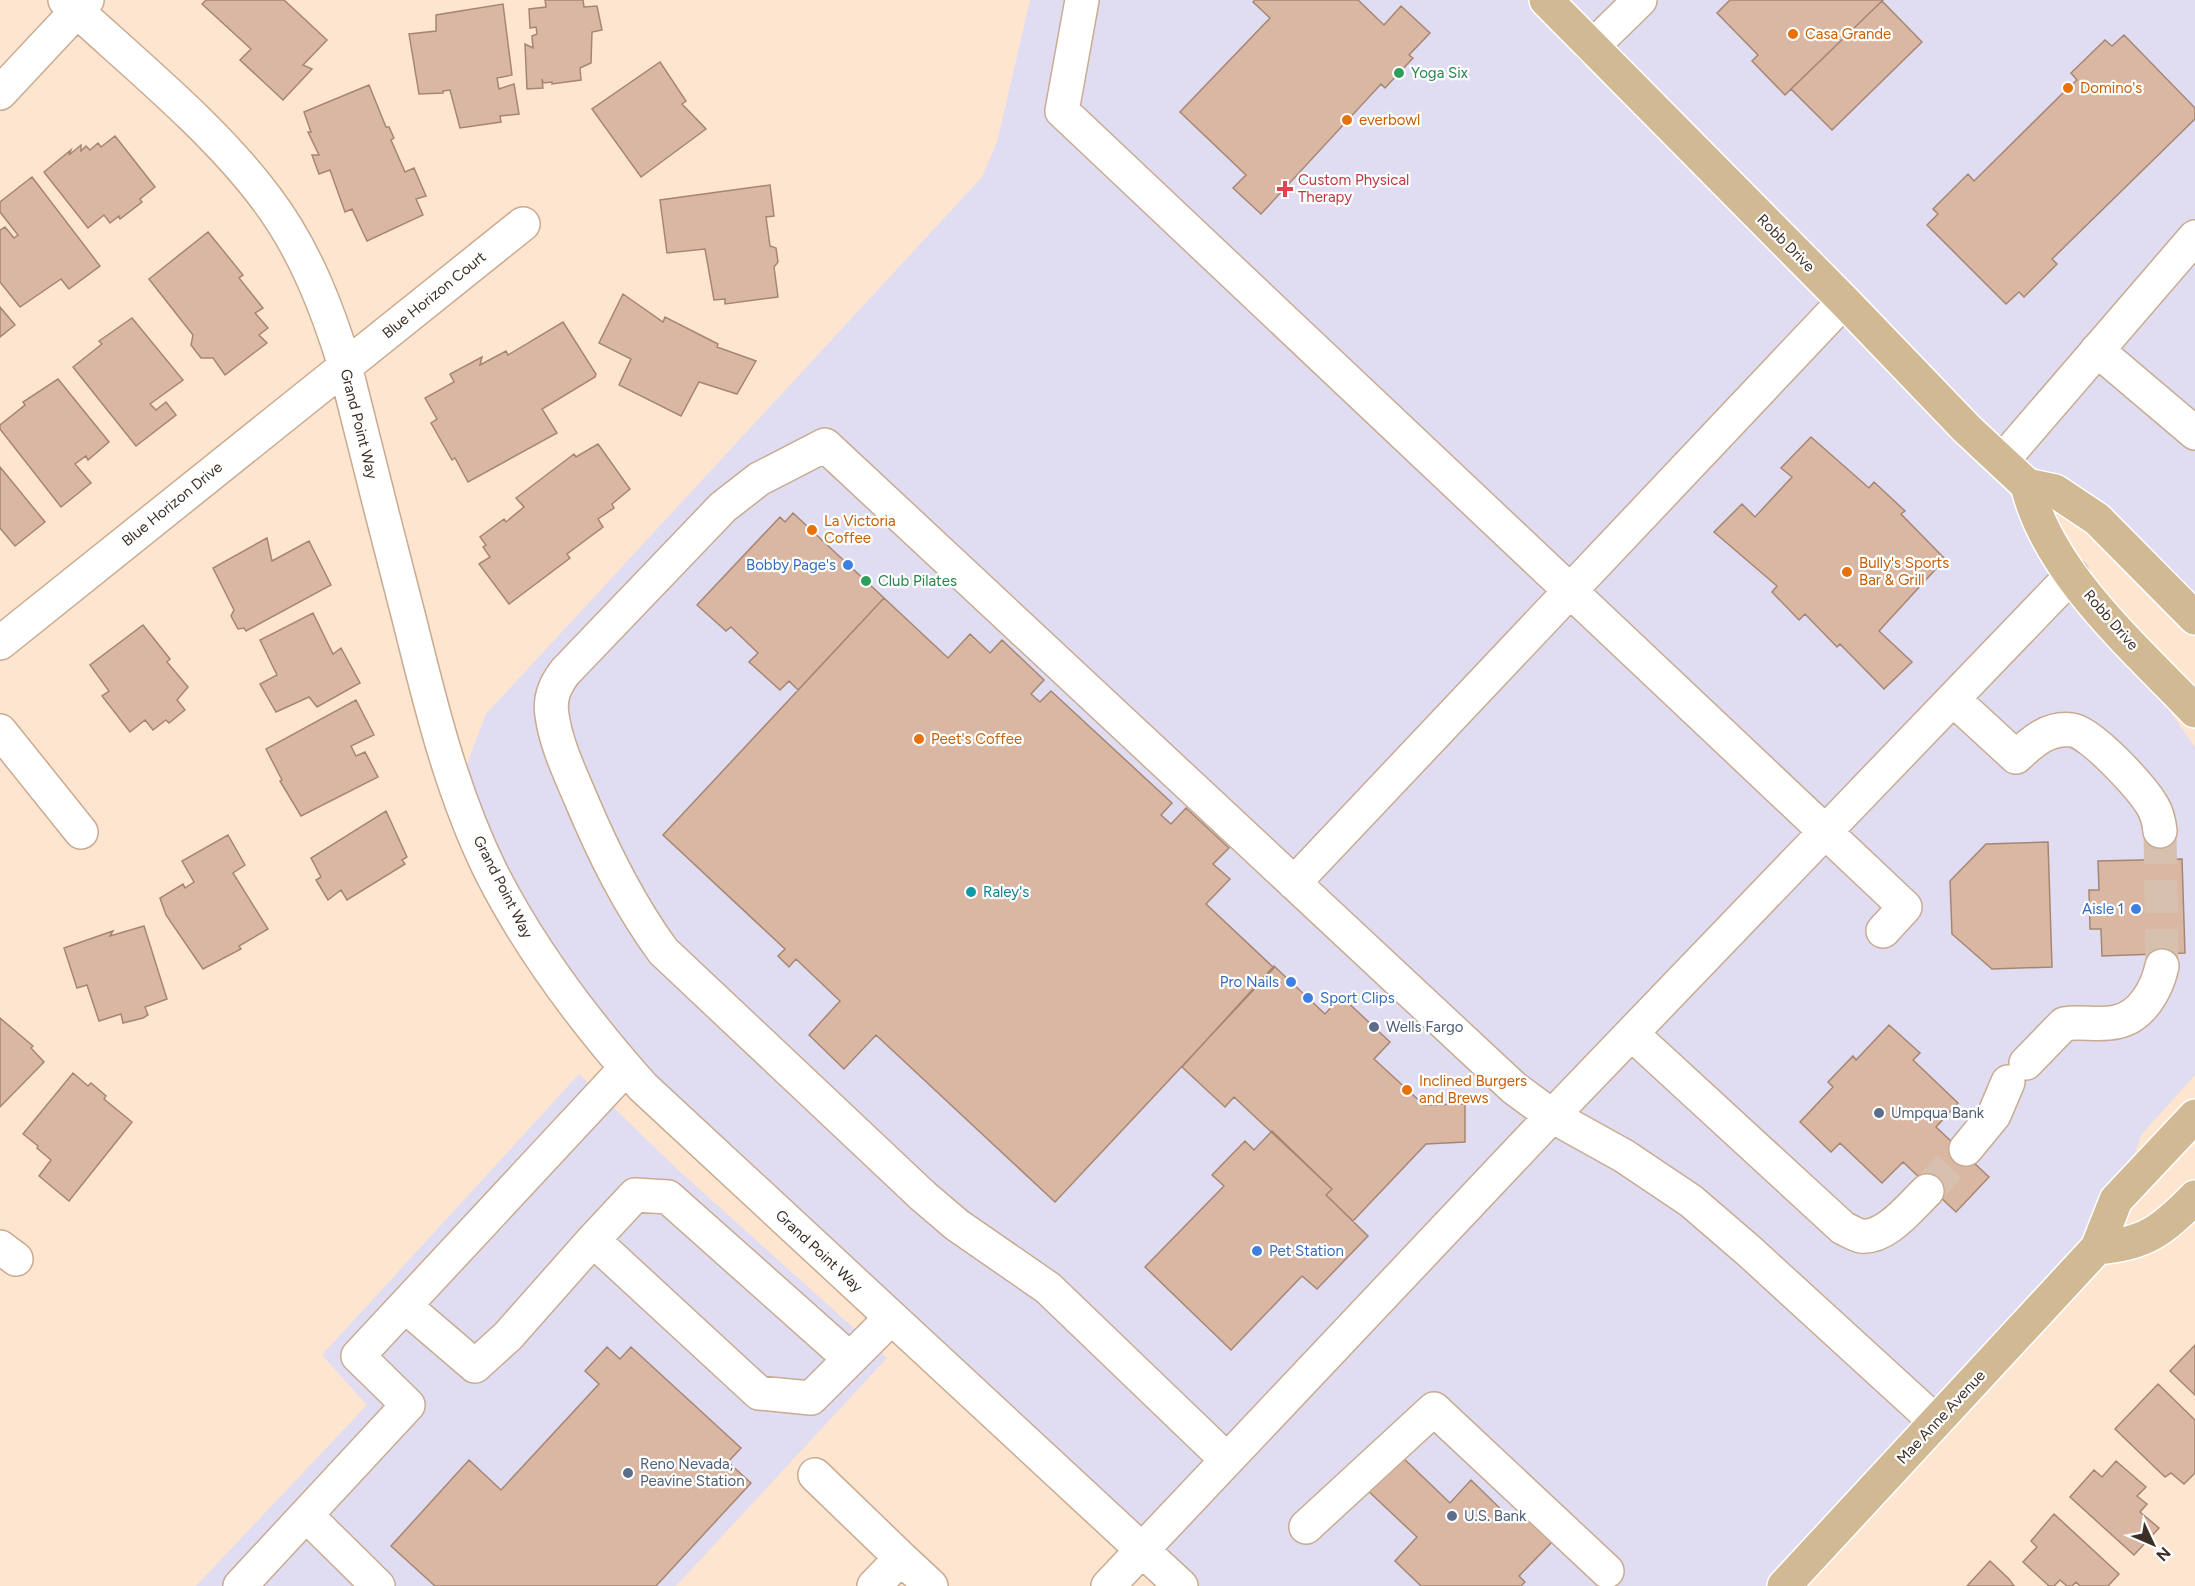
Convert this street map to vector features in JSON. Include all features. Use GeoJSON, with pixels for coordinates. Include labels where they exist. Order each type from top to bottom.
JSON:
{"type":"FeatureCollection","features":[{"type":"Feature","properties":{"kind":"main road","name":"Robb Drive"},"geometry":{"type":"LineString","coordinates":[[1546,0],[1844,300],[1966,429],[2027,485],[2038,523],[2072,574],[2109,621],[2195,711]]}},
{"type":"Feature","properties":{"kind":"main road"},"geometry":{"type":"LineString","coordinates":[[2027,485],[2055,491],[2085,509],[2153,573],[2195,618]]}},
{"type":"Feature","properties":{"kind":"main road","name":"Mae Anne Avenue"},"geometry":{"type":"LineString","coordinates":[[1784,1586],[2097,1248],[2116,1200],[2195,1116]]}},
{"type":"Feature","properties":{"kind":"main road"},"geometry":{"type":"LineString","coordinates":[[2097,1248],[2133,1244],[2146,1239],[2171,1222],[2195,1197]]}},
{"type":"Feature","properties":{"kind":"street"},"geometry":{"type":"LineString","coordinates":[[1082,0],[1062,111],[1905,907],[1883,931]]}},
{"type":"Feature","properties":{"kind":"street"},"geometry":{"type":"LineString","coordinates":[[1592,46],[1640,0]]}},
{"type":"Feature","properties":{"kind":"street"},"geometry":{"type":"LineString","coordinates":[[0,93],[76,4]]}},
{"type":"Feature","properties":{"kind":"street","name":"Grand Point Way"},"geometry":{"type":"LineString","coordinates":[[76,4],[221,146],[266,199],[301,253],[328,313],[345,366],[432,708],[456,789],[491,871],[536,952],[588,1025],[643,1087],[1181,1586]]}},
{"type":"Feature","properties":{"kind":"street","name":"Blue Horizon Court"},"geometry":{"type":"LineString","coordinates":[[345,366],[523,224]]}},
{"type":"Feature","properties":{"kind":"street"},"geometry":{"type":"LineString","coordinates":[[2002,461],[2195,237]]}},
{"type":"Feature","properties":{"kind":"street"},"geometry":{"type":"LineString","coordinates":[[1294,883],[1844,300]]}},
{"type":"Feature","properties":{"kind":"street"},"geometry":{"type":"LineString","coordinates":[[2097,350],[2195,433]]}},
{"type":"Feature","properties":{"kind":"street","name":"Blue Horizon Drive"},"geometry":{"type":"LineString","coordinates":[[0,642],[345,366]]}},
{"type":"Feature","properties":{"kind":"street"},"geometry":{"type":"LineString","coordinates":[[1227,1460],[1048,1288],[957,1225],[923,1196],[663,951],[639,918],[604,853],[561,753],[552,714],[554,691],[565,672],[723,507],[759,478],[825,445],[1514,1088],[1552,1116],[1633,1162],[1691,1202],[1749,1251],[1936,1422]]}},
{"type":"Feature","properties":{"kind":"street"},"geometry":{"type":"LineString","coordinates":[[1108,1586],[1552,1116],[2072,574]]}},
{"type":"Feature","properties":{"kind":"street"},"geometry":{"type":"LineString","coordinates":[[1953,699],[2016,757],[2034,740],[2063,730],[2080,732],[2090,738],[2145,795],[2158,817],[2160,831]]}},
{"type":"Feature","properties":{"kind":"street"},"geometry":{"type":"LineString","coordinates":[[0,731],[81,832]]}},
{"type":"Feature","properties":{"kind":"street"},"geometry":{"type":"LineString","coordinates":[[1966,1149],[1994,1115],[2017,1073],[2064,1024],[2116,1022],[2127,1017],[2147,1001],[2162,966]]}},
{"type":"Feature","properties":{"kind":"street"},"geometry":{"type":"LineString","coordinates":[[1632,1034],[1843,1228],[1861,1236],[1887,1228],[1927,1191]]}},
{"type":"Feature","properties":{"kind":"street"},"geometry":{"type":"LineString","coordinates":[[240,1586],[408,1405],[358,1356],[626,1068]]}},
{"type":"Feature","properties":{"kind":"street"},"geometry":{"type":"LineString","coordinates":[[405,1306],[475,1366],[508,1336],[635,1196],[668,1197],[850,1359]]}},
{"type":"Feature","properties":{"kind":"street"},"geometry":{"type":"LineString","coordinates":[[593,1240],[759,1394],[811,1398],[891,1318]]}},
{"type":"Feature","properties":{"kind":"street"},"geometry":{"type":"LineString","coordinates":[[1306,1527],[1434,1409],[1607,1571]]}},
{"type":"Feature","properties":{"kind":"street"},"geometry":{"type":"LineString","coordinates":[[815,1475],[931,1586]]}},
{"type":"Feature","properties":{"kind":"street"},"geometry":{"type":"LineString","coordinates":[[306,1515],[378,1586]]}},
{"type":"Feature","properties":{"kind":"street"},"geometry":{"type":"LineString","coordinates":[[874,1586],[901,1558]]}},
{"type":"Feature","properties":{"kind":"shaded area"},"geometry":{"type":"Polygon","coordinates":[[[1030,0],[2195,0],[2195,618],[2153,573],[2027,485],[2149,665],[2167,707],[2195,747],[2195,1075],[2142,1134],[2127,1173],[2100,1225],[1779,1586],[1185,1586],[578,1007],[458,788],[486,714],[982,177],[997,142],[1030,0]]]}},
{"type":"Feature","properties":{"kind":"shaded area"},"geometry":{"type":"Polygon","coordinates":[[[579,1074],[676,1168],[887,1358],[676,1586],[196,1586],[367,1405],[322,1355],[579,1074]]]}},
{"type":"Feature","properties":{"kind":"building"},"geometry":{"type":"Polygon","coordinates":[[[206,0],[284,0],[327,40],[303,65],[312,69],[283,100],[240,60],[251,49],[202,4],[206,0]]]}},
{"type":"Feature","properties":{"kind":"building"},"geometry":{"type":"Polygon","coordinates":[[[545,0],[583,0],[584,7],[597,6],[602,30],[592,32],[591,63],[580,68],[581,80],[552,84],[552,82],[543,83],[542,79],[543,88],[527,89],[525,44],[533,48],[532,36],[537,34],[536,27],[530,28],[529,9],[546,7],[545,0]]]}},
{"type":"Feature","properties":{"kind":"building"},"geometry":{"type":"Polygon","coordinates":[[[1255,0],[1358,0],[1384,25],[1401,6],[1430,33],[1409,55],[1413,58],[1385,88],[1381,84],[1261,214],[1233,188],[1246,175],[1180,112],[1270,18],[1253,2],[1255,0]]]}},
{"type":"Feature","properties":{"kind":"building","name":"Casa Grande"},"geometry":{"type":"Polygon","coordinates":[[[1730,0],[1883,0],[1785,95],[1752,61],[1758,55],[1717,13],[1730,0]]]}},
{"type":"Feature","properties":{"kind":"building"},"geometry":{"type":"Polygon","coordinates":[[[1882,1],[1922,42],[1832,130],[1791,89],[1882,1]]]}},
{"type":"Feature","properties":{"kind":"building"},"geometry":{"type":"Polygon","coordinates":[[[503,4],[512,75],[497,78],[499,89],[514,84],[519,114],[500,116],[501,122],[460,128],[450,90],[443,91],[443,93],[419,94],[409,34],[436,31],[436,15],[503,4]]]}},
{"type":"Feature","properties":{"kind":"building"},"geometry":{"type":"Polygon","coordinates":[[[2124,35],[2195,108],[2195,119],[2052,259],[2057,264],[2024,297],[2019,292],[2006,304],[1927,225],[1938,214],[1933,209],[1968,174],[1974,181],[2077,80],[2071,73],[2105,40],[2112,46],[2124,35]]]}},
{"type":"Feature","properties":{"kind":"building"},"geometry":{"type":"Polygon","coordinates":[[[660,62],[686,101],[682,104],[706,129],[641,177],[592,109],[660,62]]]}},
{"type":"Feature","properties":{"kind":"building"},"geometry":{"type":"Polygon","coordinates":[[[369,85],[386,127],[389,127],[394,138],[391,140],[405,172],[414,168],[426,196],[416,199],[423,215],[367,241],[352,209],[345,212],[330,170],[319,174],[312,155],[319,155],[308,132],[311,132],[304,112],[369,85]]]}},
{"type":"Feature","properties":{"kind":"building"},"geometry":{"type":"Polygon","coordinates":[[[115,136],[155,187],[140,199],[142,202],[120,219],[119,216],[110,223],[104,215],[88,228],[44,172],[71,150],[69,155],[81,145],[81,151],[86,146],[90,150],[98,143],[101,147],[115,136]]]}},
{"type":"Feature","properties":{"kind":"building"},"geometry":{"type":"Polygon","coordinates":[[[32,177],[100,266],[69,289],[61,279],[20,307],[0,282],[0,230],[5,227],[14,238],[18,235],[0,212],[0,202],[32,177]]]}},
{"type":"Feature","properties":{"kind":"building"},"geometry":{"type":"Polygon","coordinates":[[[770,185],[774,216],[766,217],[770,246],[776,248],[778,262],[774,267],[778,297],[725,304],[725,299],[714,300],[705,249],[667,253],[660,200],[770,185]]]}},
{"type":"Feature","properties":{"kind":"building"},"geometry":{"type":"Polygon","coordinates":[[[208,232],[243,275],[239,278],[263,308],[255,313],[268,328],[259,335],[267,343],[225,375],[213,358],[201,358],[191,345],[193,335],[149,279],[208,232]]]}},
{"type":"Feature","properties":{"kind":"building"},"geometry":{"type":"Polygon","coordinates":[[[623,294],[663,322],[665,317],[718,344],[717,347],[756,361],[737,394],[699,382],[681,416],[619,385],[631,359],[599,343],[623,294]]]}},
{"type":"Feature","properties":{"kind":"building"},"geometry":{"type":"Polygon","coordinates":[[[0,307],[15,325],[0,337],[0,307]]]}},
{"type":"Feature","properties":{"kind":"building"},"geometry":{"type":"Polygon","coordinates":[[[132,318],[183,380],[150,404],[156,410],[166,402],[176,415],[136,446],[73,367],[102,344],[99,341],[132,318]]]}},
{"type":"Feature","properties":{"kind":"building"},"geometry":{"type":"Polygon","coordinates":[[[563,322],[596,374],[595,377],[542,409],[557,433],[468,482],[455,458],[452,460],[431,423],[437,419],[425,398],[454,382],[450,374],[482,357],[480,365],[506,351],[508,355],[563,322]]]}},
{"type":"Feature","properties":{"kind":"building"},"geometry":{"type":"Polygon","coordinates":[[[58,379],[109,442],[88,460],[86,456],[75,464],[91,483],[61,507],[0,429],[0,425],[25,405],[23,402],[58,379]]]}},
{"type":"Feature","properties":{"kind":"building","name":"Bully's Sports Bar & Grill"},"geometry":{"type":"Polygon","coordinates":[[[1811,437],[1869,488],[1874,482],[1905,511],[1901,514],[1945,559],[1879,631],[1912,662],[1884,689],[1840,644],[1837,647],[1805,614],[1799,620],[1772,592],[1777,586],[1714,532],[1742,504],[1755,517],[1792,477],[1781,468],[1811,437]]]}},
{"type":"Feature","properties":{"kind":"building"},"geometry":{"type":"Polygon","coordinates":[[[598,444],[630,489],[612,504],[614,508],[598,519],[603,527],[567,554],[570,558],[509,604],[479,564],[490,557],[480,537],[504,519],[506,522],[524,507],[516,498],[574,454],[576,457],[598,444]]]}},
{"type":"Feature","properties":{"kind":"building"},"geometry":{"type":"Polygon","coordinates":[[[0,467],[45,522],[15,546],[0,528],[0,467]]]}},
{"type":"Feature","properties":{"kind":"building"},"geometry":{"type":"Polygon","coordinates":[[[793,513],[884,598],[798,690],[789,681],[780,690],[749,662],[758,653],[731,627],[726,631],[697,605],[780,517],[785,522],[793,513]]]}},
{"type":"Feature","properties":{"kind":"building"},"geometry":{"type":"Polygon","coordinates":[[[267,538],[272,561],[309,541],[331,585],[246,631],[244,628],[238,629],[231,616],[234,610],[213,568],[267,538]]]}},
{"type":"Feature","properties":{"kind":"building","name":"Raley's"},"geometry":{"type":"Polygon","coordinates":[[[884,598],[948,658],[970,634],[990,653],[1002,640],[1044,680],[1031,694],[1040,702],[1051,691],[1172,803],[1161,815],[1171,824],[1186,808],[1229,848],[1213,864],[1230,879],[1206,904],[1274,968],[1055,1202],[876,1035],[844,1069],[809,1035],[840,1001],[796,959],[789,967],[778,956],[785,949],[663,835],[884,598]]]}},
{"type":"Feature","properties":{"kind":"building"},"geometry":{"type":"Polygon","coordinates":[[[313,613],[333,654],[341,648],[360,683],[317,707],[309,697],[276,712],[260,684],[277,675],[260,640],[313,613]]]}},
{"type":"Feature","properties":{"kind":"building"},"geometry":{"type":"Polygon","coordinates":[[[143,625],[170,659],[167,662],[188,687],[177,700],[185,710],[169,723],[166,720],[153,730],[145,720],[130,732],[102,696],[109,691],[90,665],[143,625]]]}},
{"type":"Feature","properties":{"kind":"building"},"geometry":{"type":"Polygon","coordinates":[[[356,700],[374,735],[351,746],[356,756],[365,752],[378,777],[301,816],[280,781],[282,780],[266,749],[356,700]]]}},
{"type":"Feature","properties":{"kind":"building"},"geometry":{"type":"Polygon","coordinates":[[[386,811],[407,857],[402,860],[405,864],[347,900],[341,890],[328,900],[316,880],[321,877],[311,858],[386,811]]]}},
{"type":"Feature","properties":{"kind":"building"},"geometry":{"type":"Polygon","coordinates":[[[228,835],[245,865],[233,873],[268,929],[239,946],[241,949],[203,969],[166,915],[160,898],[183,884],[185,888],[194,882],[182,861],[228,835]]]}},
{"type":"Feature","properties":{"kind":"building"},"geometry":{"type":"Polygon","coordinates":[[[2048,842],[2052,967],[1992,969],[1952,934],[1950,881],[1986,844],[2048,842]]]}},
{"type":"Feature","properties":{"kind":"building","name":"Aisle 1"},"geometry":{"type":"Polygon","coordinates":[[[2182,859],[2185,953],[2102,956],[2101,929],[2090,929],[2089,890],[2099,890],[2098,861],[2182,859]]]}},
{"type":"Feature","properties":{"kind":"building"},"geometry":{"type":"Polygon","coordinates":[[[144,926],[167,999],[145,1007],[148,1015],[143,1018],[123,1023],[121,1014],[99,1021],[87,985],[77,988],[64,948],[113,931],[110,936],[144,926]]]}},
{"type":"Feature","properties":{"kind":"building"},"geometry":{"type":"Polygon","coordinates":[[[1274,966],[1325,1014],[1341,996],[1390,1042],[1374,1059],[1424,1105],[1465,1104],[1465,1142],[1426,1144],[1353,1221],[1326,1195],[1332,1189],[1234,1097],[1225,1107],[1182,1067],[1274,966]]]}},
{"type":"Feature","properties":{"kind":"building"},"geometry":{"type":"Polygon","coordinates":[[[0,1018],[33,1046],[31,1048],[44,1062],[0,1107],[0,1018]]]}},
{"type":"Feature","properties":{"kind":"building","name":"Umpqua Bank"},"geometry":{"type":"Polygon","coordinates":[[[1889,1025],[1920,1053],[1913,1060],[1958,1103],[1936,1127],[1989,1177],[1956,1212],[1903,1162],[1882,1183],[1840,1143],[1831,1152],[1800,1122],[1833,1087],[1828,1082],[1853,1056],[1856,1060],[1889,1025]]]}},
{"type":"Feature","properties":{"kind":"building"},"geometry":{"type":"Polygon","coordinates":[[[73,1073],[88,1086],[91,1083],[106,1096],[104,1099],[132,1122],[69,1201],[39,1176],[51,1160],[23,1134],[73,1073]]]}},
{"type":"Feature","properties":{"kind":"building","name":"Pet Station"},"geometry":{"type":"Polygon","coordinates":[[[1272,1131],[1332,1189],[1326,1195],[1368,1236],[1317,1289],[1302,1276],[1231,1350],[1145,1267],[1224,1186],[1212,1175],[1245,1141],[1254,1150],[1272,1131]]]}},
{"type":"Feature","properties":{"kind":"building"},"geometry":{"type":"Polygon","coordinates":[[[2195,1345],[2195,1395],[2170,1371],[2195,1345]]]}},
{"type":"Feature","properties":{"kind":"building","name":"Reno Nevada, Peavine Station"},"geometry":{"type":"Polygon","coordinates":[[[607,1347],[620,1359],[631,1347],[741,1448],[728,1462],[751,1483],[656,1586],[435,1586],[391,1546],[469,1460],[501,1490],[599,1384],[585,1371],[607,1347]]]}},
{"type":"Feature","properties":{"kind":"building"},"geometry":{"type":"Polygon","coordinates":[[[2158,1384],[2195,1420],[2195,1473],[2184,1484],[2171,1473],[2165,1477],[2115,1429],[2158,1384]]]}},
{"type":"Feature","properties":{"kind":"building","name":"U.S. Bank"},"geometry":{"type":"Polygon","coordinates":[[[1397,1452],[1450,1503],[1471,1480],[1513,1521],[1521,1512],[1552,1542],[1519,1576],[1525,1582],[1521,1586],[1421,1586],[1395,1561],[1417,1537],[1364,1487],[1397,1452]]]}},
{"type":"Feature","properties":{"kind":"building"},"geometry":{"type":"Polygon","coordinates":[[[2116,1461],[2146,1487],[2137,1496],[2147,1504],[2140,1512],[2159,1528],[2134,1555],[2070,1497],[2094,1470],[2102,1477],[2116,1461]]]}},
{"type":"Feature","properties":{"kind":"building"},"geometry":{"type":"Polygon","coordinates":[[[2054,1514],[2119,1574],[2108,1586],[2080,1586],[2076,1582],[2072,1586],[2067,1586],[2060,1580],[2054,1586],[2049,1586],[2023,1562],[2037,1547],[2031,1541],[2054,1514]]]}},
{"type":"Feature","properties":{"kind":"building"},"geometry":{"type":"Polygon","coordinates":[[[1990,1561],[2009,1579],[2014,1586],[1967,1586],[1990,1561]]]}},
{"type":"Feature","properties":{"kind":"tunnel"},"geometry":{"type":"LineString","coordinates":[[2160,831],[2162,966]]}},
{"type":"Feature","properties":{"kind":"tunnel"},"geometry":{"type":"LineString","coordinates":[[1927,1191],[1966,1149]]}},
{"type":"Feature","properties":{"kind":"place","name":"Casa Grande"},"geometry":{"type":"Point","coordinates":[1793,34]}},
{"type":"Feature","properties":{"kind":"place","name":"Yoga Six"},"geometry":{"type":"Point","coordinates":[1399,73]}},
{"type":"Feature","properties":{"kind":"place","name":"Domino's"},"geometry":{"type":"Point","coordinates":[2068,88]}},
{"type":"Feature","properties":{"kind":"place","name":"everbowl"},"geometry":{"type":"Point","coordinates":[1347,120]}},
{"type":"Feature","properties":{"kind":"place","name":"Custom Physical Therapy"},"geometry":{"type":"Point","coordinates":[1285,189]}},
{"type":"Feature","properties":{"kind":"place","name":"La Victoria Coffee"},"geometry":{"type":"Point","coordinates":[812,530]}},
{"type":"Feature","properties":{"kind":"place","name":"Bobby Page's"},"geometry":{"type":"Point","coordinates":[848,565]}},
{"type":"Feature","properties":{"kind":"place","name":"Bully's Sports Bar & Grill"},"geometry":{"type":"Point","coordinates":[1847,572]}},
{"type":"Feature","properties":{"kind":"place","name":"Club Pilates"},"geometry":{"type":"Point","coordinates":[866,581]}},
{"type":"Feature","properties":{"kind":"place","name":"Peet's Coffee"},"geometry":{"type":"Point","coordinates":[919,739]}},
{"type":"Feature","properties":{"kind":"place","name":"Raley's"},"geometry":{"type":"Point","coordinates":[971,892]}},
{"type":"Feature","properties":{"kind":"place","name":"Aisle 1"},"geometry":{"type":"Point","coordinates":[2136,909]}},
{"type":"Feature","properties":{"kind":"place","name":"Pro Nails"},"geometry":{"type":"Point","coordinates":[1291,982]}},
{"type":"Feature","properties":{"kind":"place","name":"Sport Clips"},"geometry":{"type":"Point","coordinates":[1308,998]}},
{"type":"Feature","properties":{"kind":"place","name":"Wells Fargo"},"geometry":{"type":"Point","coordinates":[1374,1027]}},
{"type":"Feature","properties":{"kind":"place","name":"Inclined Burgers and Brews"},"geometry":{"type":"Point","coordinates":[1407,1090]}},
{"type":"Feature","properties":{"kind":"place","name":"Umpqua Bank"},"geometry":{"type":"Point","coordinates":[1879,1113]}},
{"type":"Feature","properties":{"kind":"place","name":"Pet Station"},"geometry":{"type":"Point","coordinates":[1257,1251]}},
{"type":"Feature","properties":{"kind":"place","name":"Reno Nevada, Peavine Station"},"geometry":{"type":"Point","coordinates":[628,1473]}},
{"type":"Feature","properties":{"kind":"place","name":"U.S. Bank"},"geometry":{"type":"Point","coordinates":[1452,1516]}}]}
